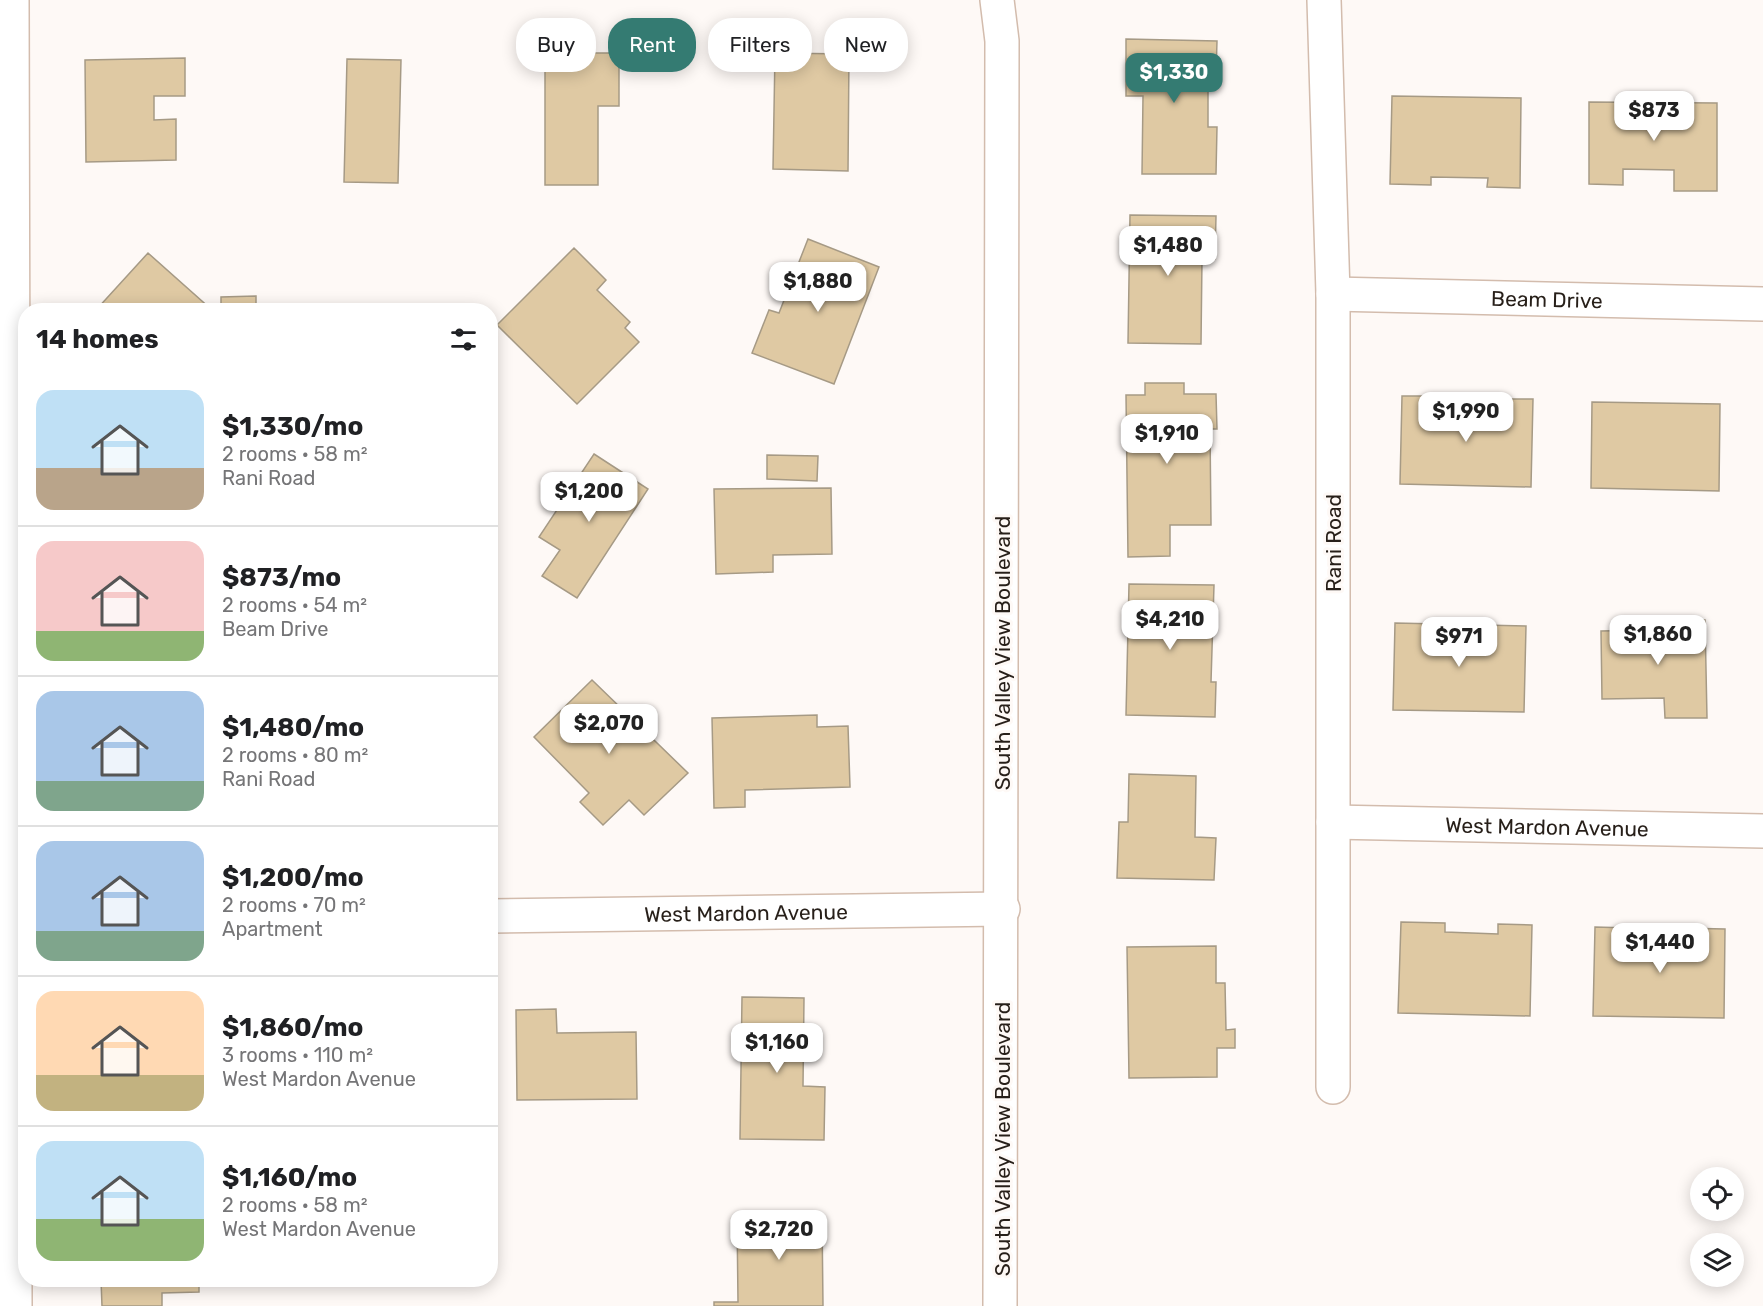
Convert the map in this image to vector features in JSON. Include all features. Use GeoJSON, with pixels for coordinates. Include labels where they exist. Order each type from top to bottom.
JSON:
{"type":"FeatureCollection","features":[{"type":"Feature","properties":{"kind":"street"},"geometry":{"type":"LineString","coordinates":[[12,0],[15,1306]]}},
{"type":"Feature","properties":{"kind":"street","name":"South Valley View Boulevard"},"geometry":{"type":"LineString","coordinates":[[997,0],[1002,41],[1003,909],[1000,1306]]}},
{"type":"Feature","properties":{"kind":"street","name":"Rani Road"},"geometry":{"type":"LineString","coordinates":[[1324,0],[1333,294],[1333,1087]]}},
{"type":"Feature","properties":{"kind":"street","name":"Beam Drive"},"geometry":{"type":"LineString","coordinates":[[1333,294],[1763,304]]}},
{"type":"Feature","properties":{"kind":"street","name":"West Mardon Avenue"},"geometry":{"type":"LineString","coordinates":[[1333,822],[1763,831]]}},
{"type":"Feature","properties":{"kind":"street","name":"West Mardon Avenue"},"geometry":{"type":"LineString","coordinates":[[498,916],[1003,909]]}},
{"type":"Feature","properties":{"kind":"building"},"geometry":{"type":"Polygon","coordinates":[[[1126,39],[1217,41],[1216,74],[1208,74],[1208,127],[1217,127],[1216,174],[1142,174],[1143,96],[1126,96],[1126,39]]]}},
{"type":"Feature","properties":{"kind":"building"},"geometry":{"type":"Polygon","coordinates":[[[596,53],[608,53],[608,72],[619,72],[619,106],[598,106],[598,185],[545,185],[545,72],[596,72],[596,53]]]}},
{"type":"Feature","properties":{"kind":"building"},"geometry":{"type":"Polygon","coordinates":[[[812,54],[824,54],[824,72],[849,72],[848,171],[773,169],[775,72],[812,72],[812,54]]]}},
{"type":"Feature","properties":{"kind":"building"},"geometry":{"type":"Polygon","coordinates":[[[185,58],[185,96],[154,96],[154,120],[176,119],[176,160],[86,162],[85,60],[185,58]]]}},
{"type":"Feature","properties":{"kind":"building"},"geometry":{"type":"Polygon","coordinates":[[[347,59],[401,60],[398,183],[344,182],[347,59]]]}},
{"type":"Feature","properties":{"kind":"building"},"geometry":{"type":"Polygon","coordinates":[[[1392,96],[1521,98],[1520,188],[1487,187],[1488,178],[1431,177],[1431,185],[1390,184],[1392,96]]]}},
{"type":"Feature","properties":{"kind":"building"},"geometry":{"type":"Polygon","coordinates":[[[1589,102],[1717,103],[1717,191],[1674,191],[1674,170],[1623,169],[1623,185],[1589,184],[1589,102]]]}},
{"type":"Feature","properties":{"kind":"building"},"geometry":{"type":"Polygon","coordinates":[[[1130,215],[1216,216],[1215,259],[1202,259],[1201,344],[1128,343],[1130,215]]]}},
{"type":"Feature","properties":{"kind":"building"},"geometry":{"type":"Polygon","coordinates":[[[808,239],[879,267],[834,384],[752,353],[769,310],[779,313],[808,239]]]}},
{"type":"Feature","properties":{"kind":"building"},"geometry":{"type":"Polygon","coordinates":[[[574,248],[606,280],[597,290],[630,322],[625,328],[639,342],[577,404],[498,324],[574,248]]]}},
{"type":"Feature","properties":{"kind":"building"},"geometry":{"type":"Polygon","coordinates":[[[148,253],[204,303],[102,303],[148,253]]]}},
{"type":"Feature","properties":{"kind":"building"},"geometry":{"type":"Polygon","coordinates":[[[256,296],[256,303],[221,303],[221,297],[256,296]]]}},
{"type":"Feature","properties":{"kind":"building"},"geometry":{"type":"Polygon","coordinates":[[[1145,383],[1184,383],[1184,394],[1216,394],[1217,429],[1210,429],[1211,525],[1170,525],[1170,556],[1128,557],[1126,395],[1145,395],[1145,383]]]}},
{"type":"Feature","properties":{"kind":"building"},"geometry":{"type":"Polygon","coordinates":[[[1402,396],[1444,396],[1444,406],[1497,407],[1497,399],[1533,399],[1531,487],[1400,484],[1402,396]]]}},
{"type":"Feature","properties":{"kind":"building"},"geometry":{"type":"Polygon","coordinates":[[[1592,402],[1720,404],[1719,491],[1591,488],[1592,402]]]}},
{"type":"Feature","properties":{"kind":"building"},"geometry":{"type":"Polygon","coordinates":[[[594,454],[648,489],[577,598],[542,576],[560,550],[539,537],[594,454]]]}},
{"type":"Feature","properties":{"kind":"building"},"geometry":{"type":"Polygon","coordinates":[[[767,455],[818,456],[817,481],[767,479],[767,455]]]}},
{"type":"Feature","properties":{"kind":"building"},"geometry":{"type":"Polygon","coordinates":[[[831,488],[832,554],[773,555],[773,572],[716,574],[714,489],[831,488]]]}},
{"type":"Feature","properties":{"kind":"building"},"geometry":{"type":"Polygon","coordinates":[[[1129,584],[1214,585],[1211,682],[1216,682],[1215,717],[1126,715],[1129,584]]]}},
{"type":"Feature","properties":{"kind":"building"},"geometry":{"type":"Polygon","coordinates":[[[1705,620],[1707,718],[1665,718],[1664,698],[1602,699],[1601,631],[1652,630],[1651,621],[1705,620]]]}},
{"type":"Feature","properties":{"kind":"building"},"geometry":{"type":"Polygon","coordinates":[[[1395,623],[1526,626],[1524,712],[1393,710],[1395,623]]]}},
{"type":"Feature","properties":{"kind":"building"},"geometry":{"type":"Polygon","coordinates":[[[592,680],[688,773],[644,815],[629,800],[603,825],[580,802],[589,793],[534,737],[592,680]]]}},
{"type":"Feature","properties":{"kind":"building"},"geometry":{"type":"Polygon","coordinates":[[[817,715],[817,727],[848,726],[850,787],[745,790],[745,807],[714,808],[712,718],[817,715]]]}},
{"type":"Feature","properties":{"kind":"building"},"geometry":{"type":"Polygon","coordinates":[[[1129,774],[1196,776],[1195,837],[1216,838],[1214,880],[1117,878],[1119,822],[1128,822],[1129,774]]]}},
{"type":"Feature","properties":{"kind":"building"},"geometry":{"type":"Polygon","coordinates":[[[1401,922],[1445,923],[1445,932],[1498,934],[1498,924],[1532,925],[1530,1016],[1398,1013],[1401,922]]]}},
{"type":"Feature","properties":{"kind":"building"},"geometry":{"type":"Polygon","coordinates":[[[1595,927],[1629,928],[1629,937],[1680,938],[1680,928],[1725,929],[1724,1018],[1593,1016],[1595,927]]]}},
{"type":"Feature","properties":{"kind":"building"},"geometry":{"type":"Polygon","coordinates":[[[1216,946],[1216,983],[1225,983],[1226,1030],[1235,1029],[1235,1048],[1217,1048],[1217,1077],[1129,1078],[1127,947],[1216,946]]]}},
{"type":"Feature","properties":{"kind":"building"},"geometry":{"type":"Polygon","coordinates":[[[742,997],[804,998],[803,1086],[825,1087],[824,1140],[740,1139],[742,997]]]}},
{"type":"Feature","properties":{"kind":"building"},"geometry":{"type":"Polygon","coordinates":[[[556,1009],[557,1033],[636,1032],[637,1099],[517,1100],[516,1010],[556,1009]]]}},
{"type":"Feature","properties":{"kind":"building"},"geometry":{"type":"Polygon","coordinates":[[[822,1215],[823,1306],[714,1306],[714,1302],[738,1302],[737,1216],[822,1215]]]}},
{"type":"Feature","properties":{"kind":"building"},"geometry":{"type":"Polygon","coordinates":[[[101,1287],[199,1287],[199,1292],[162,1293],[162,1306],[102,1306],[101,1287]]]}}]}
